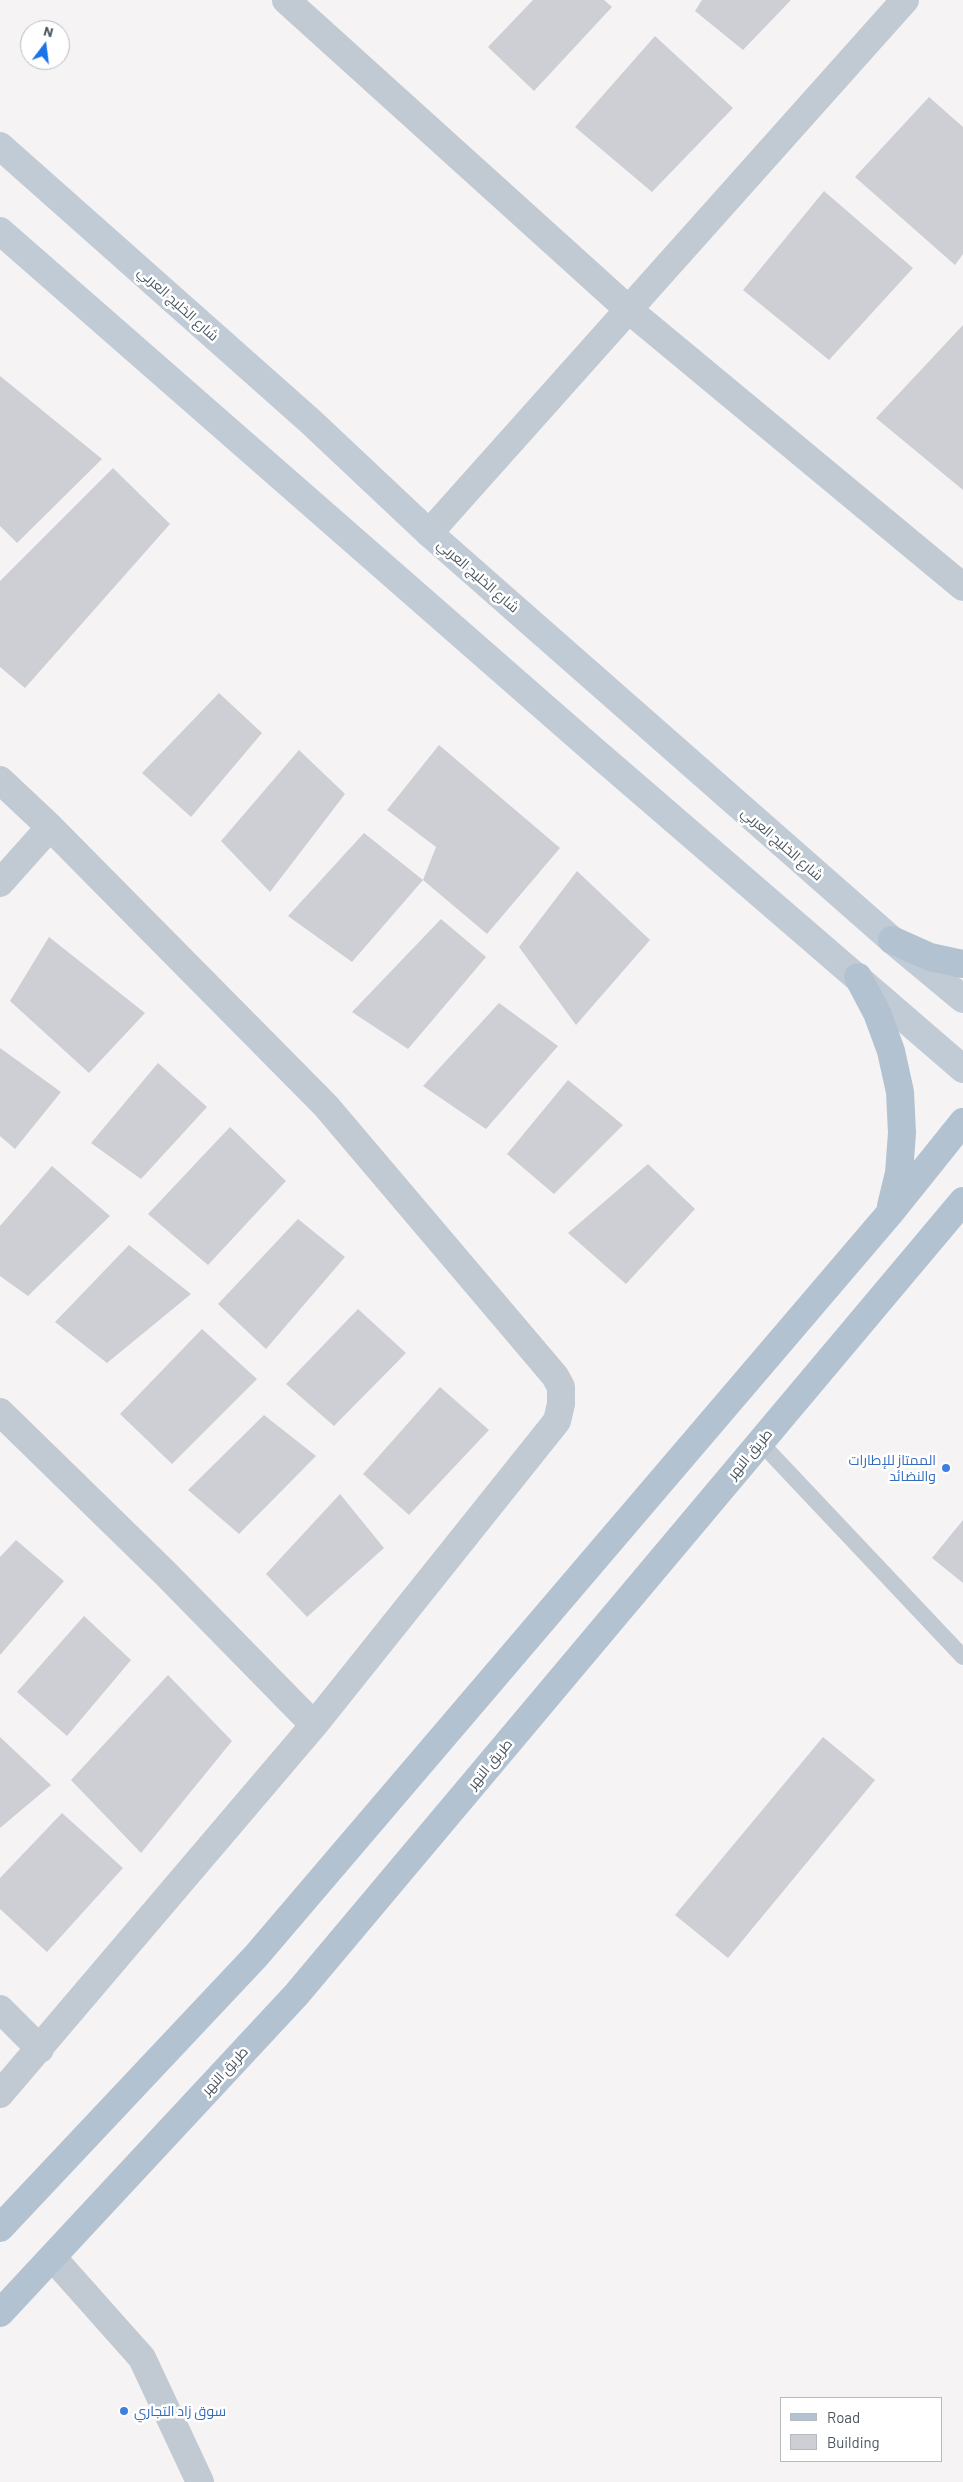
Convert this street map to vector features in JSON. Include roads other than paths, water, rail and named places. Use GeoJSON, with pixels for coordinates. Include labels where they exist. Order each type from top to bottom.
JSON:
{"type":"FeatureCollection","features":[{"type":"Feature","properties":{"kind":"main road","name":"شارع الخليج العربي"},"geometry":{"type":"LineString","coordinates":[[0,146],[310,421],[429,533],[892,940],[963,999]]}},
{"type":"Feature","properties":{"kind":"main road"},"geometry":{"type":"LineString","coordinates":[[0,231],[591,748],[963,1069]]}},
{"type":"Feature","properties":{"kind":"main road"},"geometry":{"type":"LineString","coordinates":[[892,940],[930,957],[963,964]]}},
{"type":"Feature","properties":{"kind":"main road"},"geometry":{"type":"LineString","coordinates":[[858,977],[877,1013],[889,1044],[900,1092],[902,1133],[899,1174],[890,1213]]}},
{"type":"Feature","properties":{"kind":"main road"},"geometry":{"type":"LineString","coordinates":[[0,2228],[256,1956],[890,1213],[963,1122]]}},
{"type":"Feature","properties":{"kind":"main road","name":"طريق النهر"},"geometry":{"type":"LineString","coordinates":[[0,2313],[296,1995],[963,1201]]}},
{"type":"Feature","properties":{"kind":"street"},"geometry":{"type":"LineString","coordinates":[[286,0],[629,310],[963,587]]}},
{"type":"Feature","properties":{"kind":"street"},"geometry":{"type":"LineString","coordinates":[[429,533],[905,0]]}},
{"type":"Feature","properties":{"kind":"street"},"geometry":{"type":"LineString","coordinates":[[0,780],[50,827],[326,1106],[555,1376],[561,1387],[561,1404],[557,1421],[314,1725],[0,2094]]}},
{"type":"Feature","properties":{"kind":"street"},"geometry":{"type":"LineString","coordinates":[[0,883],[50,827]]}},
{"type":"Feature","properties":{"kind":"street"},"geometry":{"type":"LineString","coordinates":[[0,1412],[166,1574],[314,1725]]}},
{"type":"Feature","properties":{"kind":"street"},"geometry":{"type":"LineString","coordinates":[[0,2009],[40,2049]]}},
{"type":"Feature","properties":{"kind":"street"},"geometry":{"type":"LineString","coordinates":[[53,2258],[142,2358],[200,2482]]}},
{"type":"Feature","properties":{"kind":"lane"},"geometry":{"type":"LineString","coordinates":[[760,1442],[963,1658]]}},
{"type":"Feature","properties":{"kind":"place","name":"الممتاز للإطارات والنضائد"},"geometry":{"type":"Point","coordinates":[946,1468]}},
{"type":"Feature","properties":{"kind":"place","name":"سوق زاد التجاري"},"geometry":{"type":"Point","coordinates":[124,2411]}}]}
